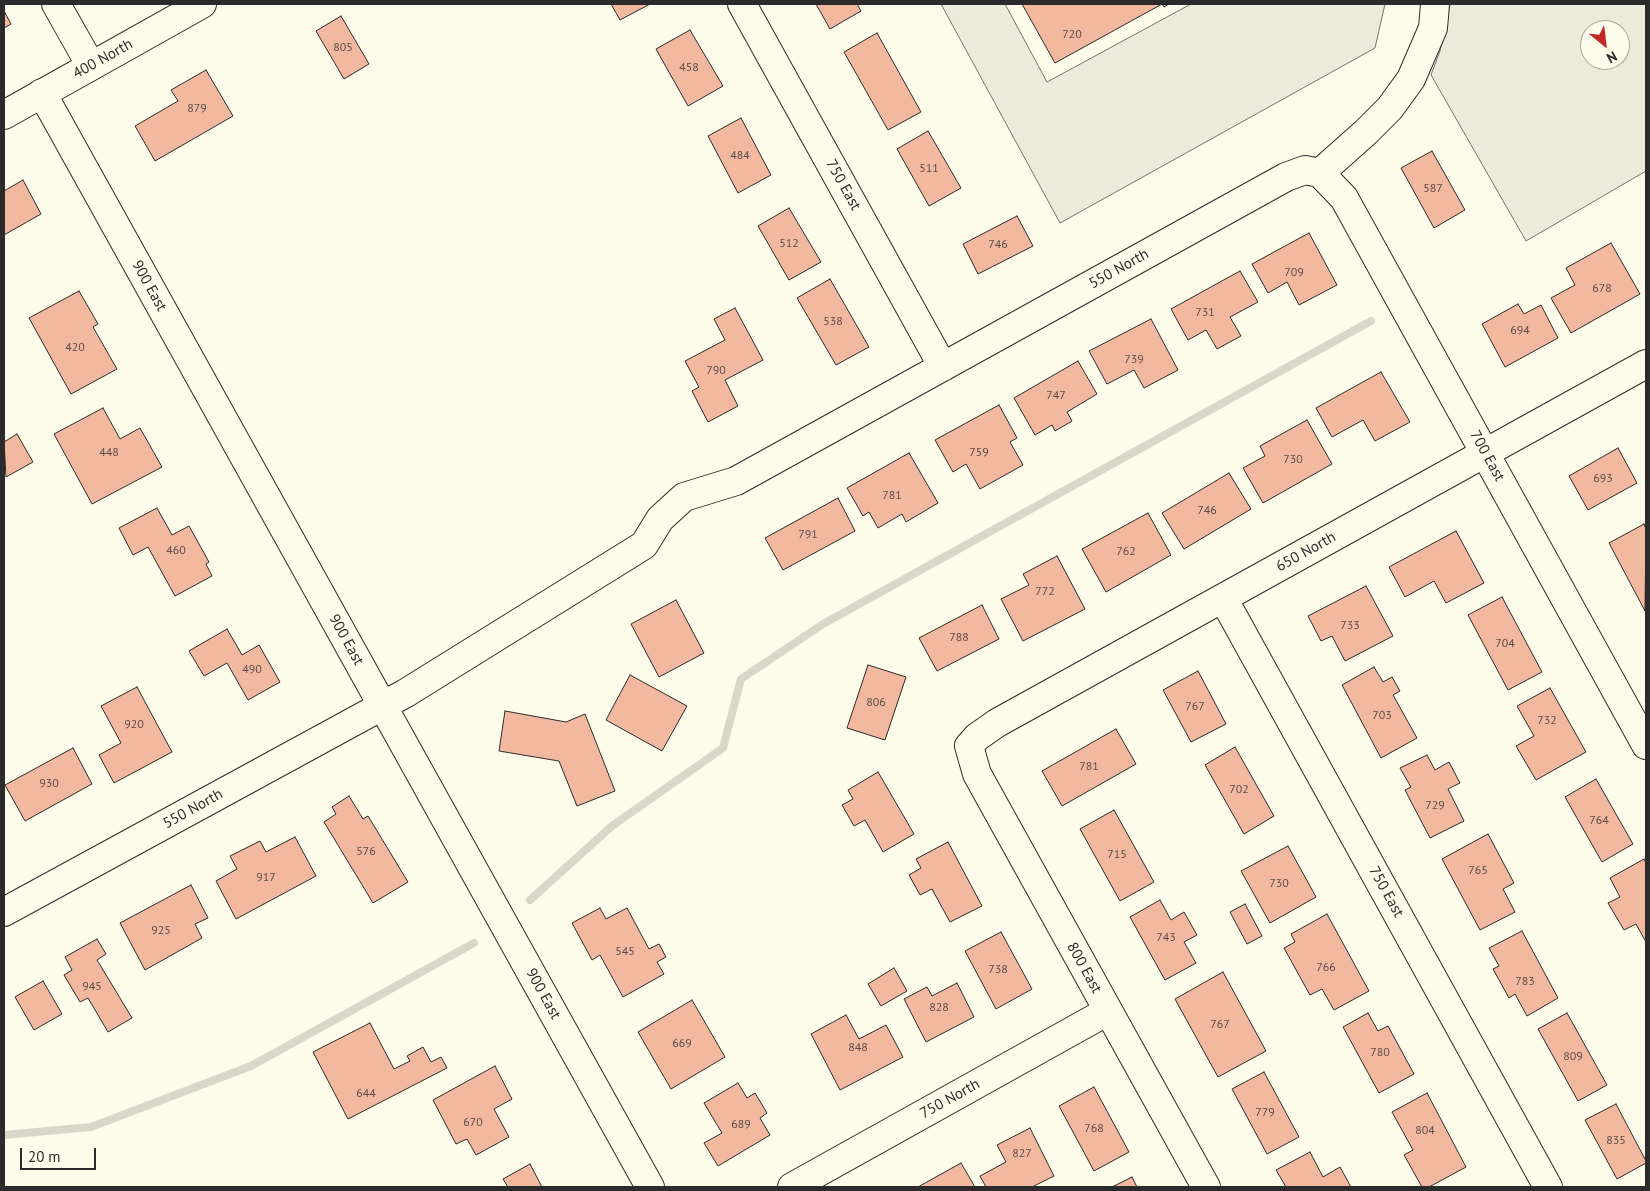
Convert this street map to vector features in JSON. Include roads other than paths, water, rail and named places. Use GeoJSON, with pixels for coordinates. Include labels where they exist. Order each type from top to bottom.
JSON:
{"type":"FeatureCollection","features":[{"type":"Feature","properties":{"kind":"street"},"geometry":{"type":"LineString","coordinates":[[56,4],[91,66]]}},
{"type":"Feature","properties":{"kind":"street","name":"400 North"},"geometry":{"type":"LineString","coordinates":[[4,115],[202,4]]}},
{"type":"Feature","properties":{"kind":"street","name":"750 East"},"geometry":{"type":"LineString","coordinates":[[742,4],[943,367]]}},
{"type":"Feature","properties":{"kind":"street"},"geometry":{"type":"LineString","coordinates":[[1320,173],[1390,108],[1411,79],[1424,54],[1433,28],[1435,4]]}},
{"type":"Feature","properties":{"kind":"street","name":"900 East"},"geometry":{"type":"LineString","coordinates":[[42,93],[650,1187]]}},
{"type":"Feature","properties":{"kind":"street","name":"550 North"},"geometry":{"type":"LineString","coordinates":[[4,912],[406,693],[644,545],[660,519],[684,498],[736,481],[1286,177],[1305,170],[1320,173]]}},
{"type":"Feature","properties":{"kind":"street","name":"700 East"},"geometry":{"type":"LineString","coordinates":[[1320,173],[1344,198],[1646,745]]}},
{"type":"Feature","properties":{"kind":"street","name":"650 North"},"geometry":{"type":"LineString","coordinates":[[969,746],[977,737],[997,723],[1646,364]]}},
{"type":"Feature","properties":{"kind":"street","name":"750 East"},"geometry":{"type":"LineString","coordinates":[[1223,598],[1548,1187]]}},
{"type":"Feature","properties":{"kind":"street","name":"800 East"},"geometry":{"type":"LineString","coordinates":[[969,746],[977,774],[1206,1187]]}},
{"type":"Feature","properties":{"kind":"street","name":"750 North"},"geometry":{"type":"LineString","coordinates":[[792,1187],[1108,1012]]}},
{"type":"Feature","properties":{"kind":"waterway"},"geometry":{"type":"LineString","coordinates":[[530,900],[612,826],[723,748],[741,679],[823,624],[1371,321]]}},
{"type":"Feature","properties":{"kind":"waterway"},"geometry":{"type":"LineString","coordinates":[[4,1135],[91,1127],[251,1066],[474,943]]}}]}
